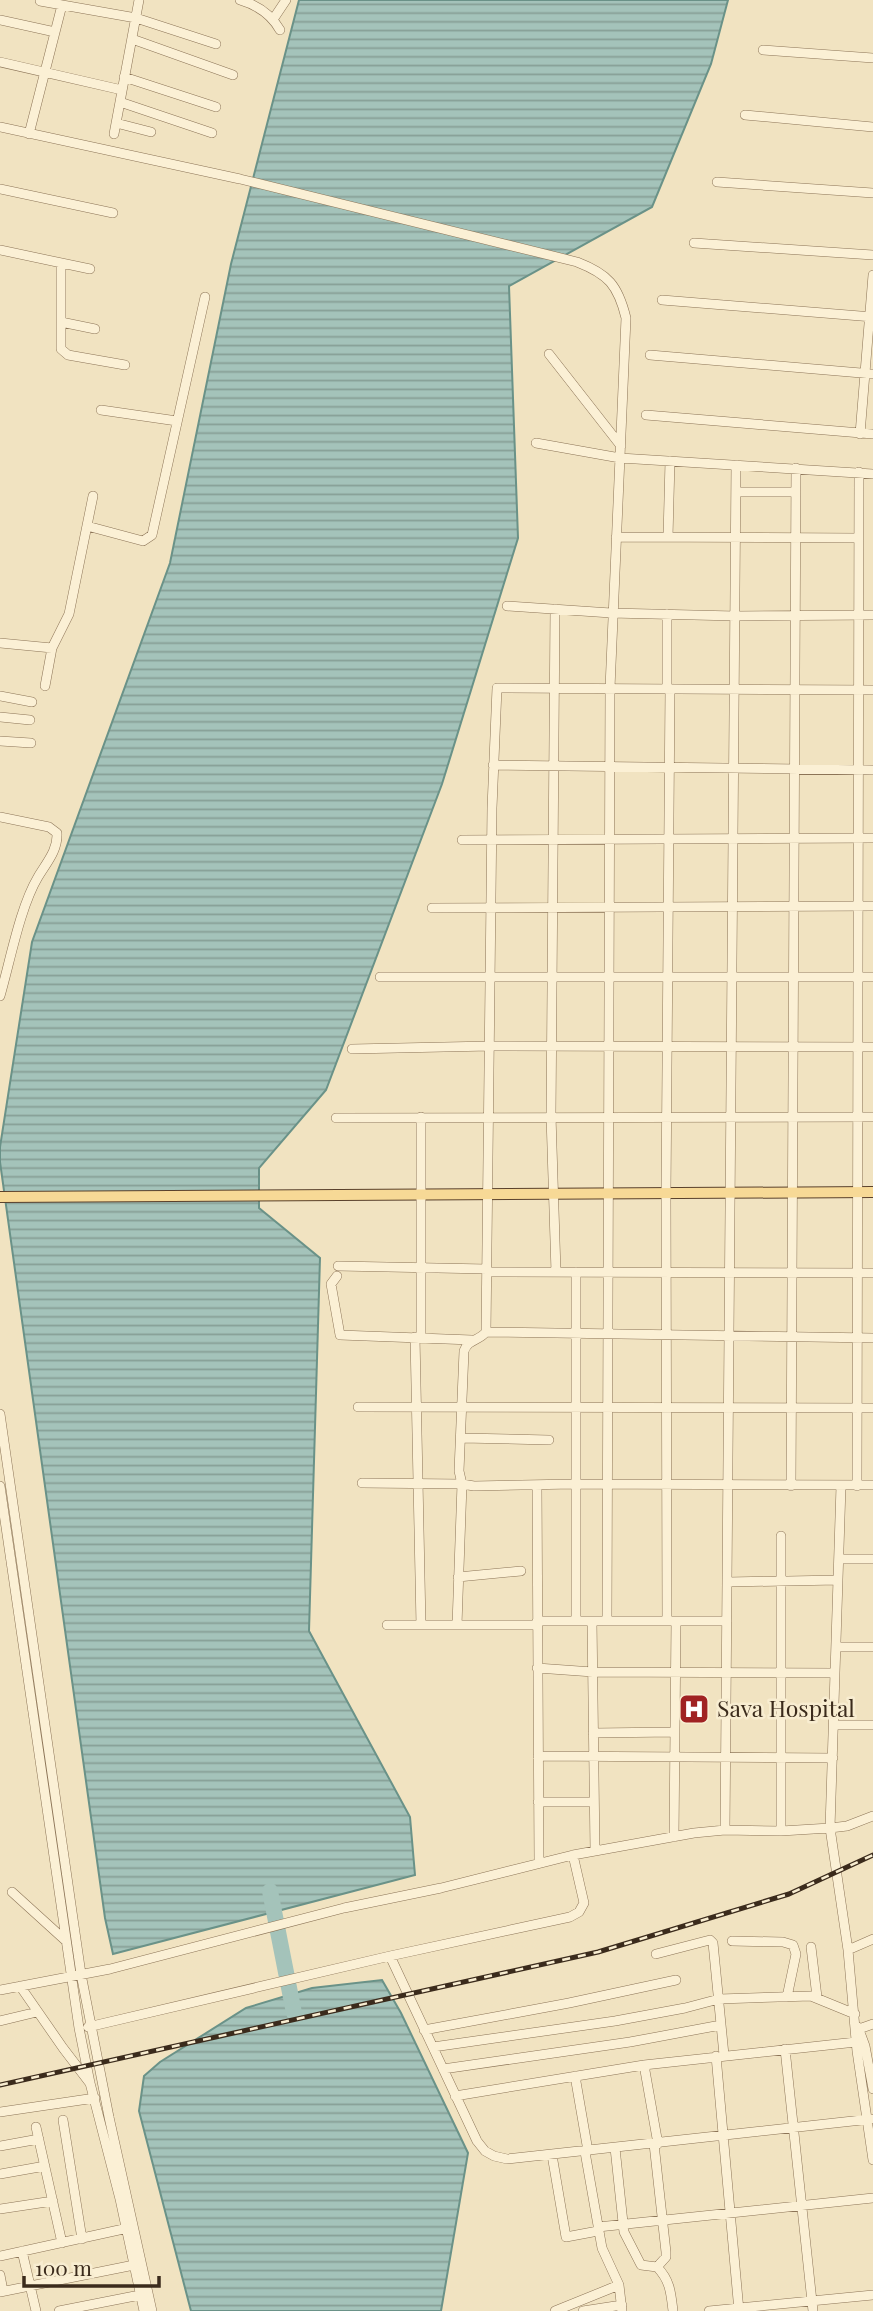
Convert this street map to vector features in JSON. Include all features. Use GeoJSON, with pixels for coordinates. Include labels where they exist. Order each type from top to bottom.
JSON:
{"type":"FeatureCollection","features":[{"type":"Feature","properties":{"kind":"main road"},"geometry":{"type":"LineString","coordinates":[[0,1197],[873,1192]]}},
{"type":"Feature","properties":{"kind":"street"},"geometry":{"type":"LineString","coordinates":[[114,134],[139,0]]}},
{"type":"Feature","properties":{"kind":"street"},"geometry":{"type":"LineString","coordinates":[[240,0],[256,6],[274,18],[281,30]]}},
{"type":"Feature","properties":{"kind":"street"},"geometry":{"type":"LineString","coordinates":[[274,18],[286,0]]}},
{"type":"Feature","properties":{"kind":"street"},"geometry":{"type":"LineString","coordinates":[[40,1],[136,18],[216,44]]}},
{"type":"Feature","properties":{"kind":"street"},"geometry":{"type":"LineString","coordinates":[[29,134],[62,5]]}},
{"type":"Feature","properties":{"kind":"street"},"geometry":{"type":"LineString","coordinates":[[0,20],[55,32]]}},
{"type":"Feature","properties":{"kind":"street"},"geometry":{"type":"LineString","coordinates":[[132,39],[233,75]]}},
{"type":"Feature","properties":{"kind":"street"},"geometry":{"type":"LineString","coordinates":[[763,50],[873,58]]}},
{"type":"Feature","properties":{"kind":"street"},"geometry":{"type":"LineString","coordinates":[[0,62],[122,90]]}},
{"type":"Feature","properties":{"kind":"street"},"geometry":{"type":"LineString","coordinates":[[124,77],[216,107]]}},
{"type":"Feature","properties":{"kind":"street"},"geometry":{"type":"LineString","coordinates":[[120,102],[212,133]]}},
{"type":"Feature","properties":{"kind":"street"},"geometry":{"type":"LineString","coordinates":[[745,115],[873,127]]}},
{"type":"Feature","properties":{"kind":"street"},"geometry":{"type":"LineString","coordinates":[[116,123],[151,132]]}},
{"type":"Feature","properties":{"kind":"street"},"geometry":{"type":"LineString","coordinates":[[0,127],[240,179],[577,262],[608,278],[622,302],[626,318],[611,613],[608,838],[607,1621]]}},
{"type":"Feature","properties":{"kind":"street"},"geometry":{"type":"LineString","coordinates":[[717,182],[873,193]]}},
{"type":"Feature","properties":{"kind":"street"},"geometry":{"type":"LineString","coordinates":[[0,189],[113,213]]}},
{"type":"Feature","properties":{"kind":"street"},"geometry":{"type":"LineString","coordinates":[[694,243],[873,256]]}},
{"type":"Feature","properties":{"kind":"street"},"geometry":{"type":"LineString","coordinates":[[0,250],[90,269]]}},
{"type":"Feature","properties":{"kind":"street"},"geometry":{"type":"LineString","coordinates":[[61,263],[61,348],[64,353],[125,365]]}},
{"type":"Feature","properties":{"kind":"street"},"geometry":{"type":"LineString","coordinates":[[860,434],[869,374],[873,275]]}},
{"type":"Feature","properties":{"kind":"street"},"geometry":{"type":"LineString","coordinates":[[87,526],[143,541],[148,539],[153,529],[205,298]]}},
{"type":"Feature","properties":{"kind":"street"},"geometry":{"type":"LineString","coordinates":[[662,300],[871,317]]}},
{"type":"Feature","properties":{"kind":"street"},"geometry":{"type":"LineString","coordinates":[[61,322],[96,329]]}},
{"type":"Feature","properties":{"kind":"street"},"geometry":{"type":"LineString","coordinates":[[549,354],[621,446]]}},
{"type":"Feature","properties":{"kind":"street"},"geometry":{"type":"LineString","coordinates":[[650,355],[869,374]]}},
{"type":"Feature","properties":{"kind":"street"},"geometry":{"type":"LineString","coordinates":[[101,410],[177,421]]}},
{"type":"Feature","properties":{"kind":"street"},"geometry":{"type":"LineString","coordinates":[[646,415],[873,435]]}},
{"type":"Feature","properties":{"kind":"street"},"geometry":{"type":"LineString","coordinates":[[536,443],[620,458],[873,474]]}},
{"type":"Feature","properties":{"kind":"street"},"geometry":{"type":"LineString","coordinates":[[668,537],[670,461]]}},
{"type":"Feature","properties":{"kind":"street"},"geometry":{"type":"LineString","coordinates":[[725,1830],[736,465]]}},
{"type":"Feature","properties":{"kind":"street"},"geometry":{"type":"LineString","coordinates":[[791,1486],[796,468]]}},
{"type":"Feature","properties":{"kind":"street"},"geometry":{"type":"LineString","coordinates":[[857,1486],[859,472]]}},
{"type":"Feature","properties":{"kind":"street"},"geometry":{"type":"LineString","coordinates":[[736,492],[796,492]]}},
{"type":"Feature","properties":{"kind":"street"},"geometry":{"type":"LineString","coordinates":[[45,686],[52,648],[69,614],[93,496]]}},
{"type":"Feature","properties":{"kind":"street"},"geometry":{"type":"LineString","coordinates":[[616,537],[858,538]]}},
{"type":"Feature","properties":{"kind":"street"},"geometry":{"type":"LineString","coordinates":[[507,606],[611,613],[873,615]]}},
{"type":"Feature","properties":{"kind":"street"},"geometry":{"type":"LineString","coordinates":[[555,609],[551,1116],[556,1272]]}},
{"type":"Feature","properties":{"kind":"street"},"geometry":{"type":"LineString","coordinates":[[667,614],[670,767],[666,1485],[671,1621],[676,1671],[674,1837]]}},
{"type":"Feature","properties":{"kind":"street"},"geometry":{"type":"LineString","coordinates":[[0,643],[52,648]]}},
{"type":"Feature","properties":{"kind":"street"},"geometry":{"type":"LineString","coordinates":[[873,691],[497,688],[491,839],[490,1046],[487,1270],[486,1332],[482,1337],[472,1340],[340,1335],[331,1284],[337,1271],[421,1267],[487,1270],[556,1272],[873,1273]]}},
{"type":"Feature","properties":{"kind":"street"},"geometry":{"type":"LineString","coordinates":[[0,696],[32,702]]}},
{"type":"Feature","properties":{"kind":"street"},"geometry":{"type":"LineString","coordinates":[[0,717],[30,720]]}},
{"type":"Feature","properties":{"kind":"street"},"geometry":{"type":"LineString","coordinates":[[0,741],[31,743]]}},
{"type":"Feature","properties":{"kind":"street"},"geometry":{"type":"LineString","coordinates":[[493,765],[873,770]]}},
{"type":"Feature","properties":{"kind":"street"},"geometry":{"type":"LineString","coordinates":[[0,817],[48,827],[57,833],[58,841],[30,891],[0,996]]}},
{"type":"Feature","properties":{"kind":"street"},"geometry":{"type":"LineString","coordinates":[[462,840],[873,838]]}},
{"type":"Feature","properties":{"kind":"street"},"geometry":{"type":"LineString","coordinates":[[432,908],[873,905]]}},
{"type":"Feature","properties":{"kind":"street"},"geometry":{"type":"LineString","coordinates":[[380,977],[873,977]]}},
{"type":"Feature","properties":{"kind":"street"},"geometry":{"type":"LineString","coordinates":[[352,1049],[490,1046],[873,1048]]}},
{"type":"Feature","properties":{"kind":"street"},"geometry":{"type":"LineString","coordinates":[[336,1118],[873,1116]]}},
{"type":"Feature","properties":{"kind":"street"},"geometry":{"type":"LineString","coordinates":[[421,1117],[421,1267],[416,1408],[420,1484],[421,1625]]}},
{"type":"Feature","properties":{"kind":"street"},"geometry":{"type":"LineString","coordinates":[[576,1272],[576,1621]]}},
{"type":"Feature","properties":{"kind":"street"},"geometry":{"type":"LineString","coordinates":[[486,1332],[873,1338]]}},
{"type":"Feature","properties":{"kind":"street"},"geometry":{"type":"LineString","coordinates":[[457,1625],[464,1351],[472,1340]]}},
{"type":"Feature","properties":{"kind":"street"},"geometry":{"type":"LineString","coordinates":[[358,1407],[873,1408]]}},
{"type":"Feature","properties":{"kind":"street"},"geometry":{"type":"LineString","coordinates":[[0,1414],[46,1765],[70,1975],[90,2083],[120,2199],[130,2227],[134,2265],[144,2311]]}},
{"type":"Feature","properties":{"kind":"street"},"geometry":{"type":"LineString","coordinates":[[462,1438],[549,1440]]}},
{"type":"Feature","properties":{"kind":"street"},"geometry":{"type":"LineString","coordinates":[[362,1483],[474,1486],[873,1485]]}},
{"type":"Feature","properties":{"kind":"street"},"geometry":{"type":"LineString","coordinates":[[537,1485],[539,1863]]}},
{"type":"Feature","properties":{"kind":"street"},"geometry":{"type":"LineString","coordinates":[[0,1486],[81,1974],[130,2227],[152,2311]]}},
{"type":"Feature","properties":{"kind":"street"},"geometry":{"type":"LineString","coordinates":[[841,1486],[830,1828],[848,1950],[856,2042],[870,2120],[873,2160]]}},
{"type":"Feature","properties":{"kind":"street"},"geometry":{"type":"LineString","coordinates":[[781,1536],[781,1831]]}},
{"type":"Feature","properties":{"kind":"street"},"geometry":{"type":"LineString","coordinates":[[839,1559],[873,1559]]}},
{"type":"Feature","properties":{"kind":"street"},"geometry":{"type":"LineString","coordinates":[[458,1577],[521,1571]]}},
{"type":"Feature","properties":{"kind":"street"},"geometry":{"type":"LineString","coordinates":[[728,1582],[838,1580]]}},
{"type":"Feature","properties":{"kind":"street"},"geometry":{"type":"LineString","coordinates":[[387,1625],[727,1620]]}},
{"type":"Feature","properties":{"kind":"street"},"geometry":{"type":"LineString","coordinates":[[592,1621],[595,1851]]}},
{"type":"Feature","properties":{"kind":"street"},"geometry":{"type":"LineString","coordinates":[[836,1647],[873,1647]]}},
{"type":"Feature","properties":{"kind":"street"},"geometry":{"type":"LineString","coordinates":[[537,1668],[593,1672],[835,1673]]}},
{"type":"Feature","properties":{"kind":"street"},"geometry":{"type":"LineString","coordinates":[[834,1725],[873,1725]]}},
{"type":"Feature","properties":{"kind":"street"},"geometry":{"type":"LineString","coordinates":[[593,1733],[675,1732]]}},
{"type":"Feature","properties":{"kind":"street"},"geometry":{"type":"LineString","coordinates":[[538,1756],[833,1758]]}},
{"type":"Feature","properties":{"kind":"street"},"geometry":{"type":"LineString","coordinates":[[538,1802],[594,1802]]}},
{"type":"Feature","properties":{"kind":"street"},"geometry":{"type":"LineString","coordinates":[[0,1990],[110,1969],[344,1909],[573,1855],[725,1830],[781,1831],[847,1826],[873,1816]]}},
{"type":"Feature","properties":{"kind":"street"},"geometry":{"type":"LineString","coordinates":[[79,2028],[570,1917],[579,1912],[583,1903],[573,1855]]}},
{"type":"Feature","properties":{"kind":"street"},"geometry":{"type":"LineString","coordinates":[[12,1892],[66,1941]]}},
{"type":"Feature","properties":{"kind":"street"},"geometry":{"type":"LineString","coordinates":[[848,1950],[873,1939]]}},
{"type":"Feature","properties":{"kind":"street"},"geometry":{"type":"LineString","coordinates":[[656,1954],[710,1940],[714,1946],[721,2025],[724,2136],[739,2309]]}},
{"type":"Feature","properties":{"kind":"street"},"geometry":{"type":"LineString","coordinates":[[732,1941],[783,1942],[793,1945],[796,1954],[787,1997]]}},
{"type":"Feature","properties":{"kind":"street"},"geometry":{"type":"LineString","coordinates":[[811,1947],[817,1997]]}},
{"type":"Feature","properties":{"kind":"street"},"geometry":{"type":"LineString","coordinates":[[390,1956],[477,2141],[494,2156],[507,2159],[586,2152],[870,2120]]}},
{"type":"Feature","properties":{"kind":"street"},"geometry":{"type":"LineString","coordinates":[[424,2030],[676,1980]]}},
{"type":"Feature","properties":{"kind":"street"},"geometry":{"type":"LineString","coordinates":[[20,1986],[106,2102]]}},
{"type":"Feature","properties":{"kind":"street"},"geometry":{"type":"LineString","coordinates":[[433,2047],[615,2021],[719,1999],[817,1997],[855,2016],[865,2046],[873,2089]]}},
{"type":"Feature","properties":{"kind":"street"},"geometry":{"type":"LineString","coordinates":[[0,2021],[37,2012]]}},
{"type":"Feature","properties":{"kind":"street"},"geometry":{"type":"LineString","coordinates":[[859,2029],[873,2024]]}},
{"type":"Feature","properties":{"kind":"street"},"geometry":{"type":"LineString","coordinates":[[443,2069],[630,2042],[721,2025]]}},
{"type":"Feature","properties":{"kind":"street"},"geometry":{"type":"LineString","coordinates":[[455,2096],[644,2065],[856,2042]]}},
{"type":"Feature","properties":{"kind":"street"},"geometry":{"type":"LineString","coordinates":[[785,2049],[813,2311]]}},
{"type":"Feature","properties":{"kind":"street"},"geometry":{"type":"LineString","coordinates":[[615,2148],[626,2236],[641,2264],[645,2267],[660,2263],[666,2252],[656,2144],[644,2065]]}},
{"type":"Feature","properties":{"kind":"street"},"geometry":{"type":"LineString","coordinates":[[575,2076],[598,2229],[606,2260],[619,2285],[622,2308],[583,2311]]}},
{"type":"Feature","properties":{"kind":"street"},"geometry":{"type":"LineString","coordinates":[[0,2112],[95,2098]]}},
{"type":"Feature","properties":{"kind":"street"},"geometry":{"type":"LineString","coordinates":[[63,2120],[82,2239]]}},
{"type":"Feature","properties":{"kind":"street"},"geometry":{"type":"LineString","coordinates":[[36,2127],[62,2243]]}},
{"type":"Feature","properties":{"kind":"street"},"geometry":{"type":"LineString","coordinates":[[0,2146],[39,2138]]}},
{"type":"Feature","properties":{"kind":"street"},"geometry":{"type":"LineString","coordinates":[[552,2155],[566,2237],[623,2224],[873,2199]]}},
{"type":"Feature","properties":{"kind":"street"},"geometry":{"type":"LineString","coordinates":[[0,2174],[45,2166]]}},
{"type":"Feature","properties":{"kind":"street"},"geometry":{"type":"LineString","coordinates":[[0,2209],[52,2200]]}},
{"type":"Feature","properties":{"kind":"street"},"geometry":{"type":"LineString","coordinates":[[0,2256],[130,2227]]}},
{"type":"Feature","properties":{"kind":"street"},"geometry":{"type":"LineString","coordinates":[[22,2251],[36,2311]]}},
{"type":"Feature","properties":{"kind":"street"},"geometry":{"type":"LineString","coordinates":[[660,2263],[670,2286],[673,2311]]}},
{"type":"Feature","properties":{"kind":"street"},"geometry":{"type":"LineString","coordinates":[[0,2275],[2,2292],[134,2265]]}},
{"type":"Feature","properties":{"kind":"street"},"geometry":{"type":"LineString","coordinates":[[555,2311],[619,2285]]}},
{"type":"Feature","properties":{"kind":"street"},"geometry":{"type":"LineString","coordinates":[[59,2311],[108,2306],[140,2295]]}},
{"type":"Feature","properties":{"kind":"street"},"geometry":{"type":"LineString","coordinates":[[709,2311],[873,2295]]}},
{"type":"Feature","properties":{"kind":"water"},"geometry":{"type":"Polygon","coordinates":[[[299,0],[728,0],[711,64],[652,207],[509,286],[518,538],[442,784],[326,1090],[259,1168],[259,1208],[320,1258],[309,1631],[410,1817],[415,1875],[113,1954],[105,1918],[0,1147],[32,942],[170,563],[231,264],[299,0]]]}},
{"type":"Feature","properties":{"kind":"water"},"geometry":{"type":"Polygon","coordinates":[[[382,1980],[401,2013],[468,2153],[441,2311],[191,2311],[139,2111],[144,2076],[160,2062],[246,2008],[312,1988],[382,1980]]]}},
{"type":"Feature","properties":{"kind":"waterway"},"geometry":{"type":"LineString","coordinates":[[270,1891],[294,2013]]}},
{"type":"Feature","properties":{"kind":"railway"},"geometry":{"type":"LineString","coordinates":[[0,2085],[598,1952],[789,1894],[873,1855]]}},
{"type":"Feature","properties":{"kind":"place","name":"Sava Hospital"},"geometry":{"type":"Point","coordinates":[694,1709]}}]}
